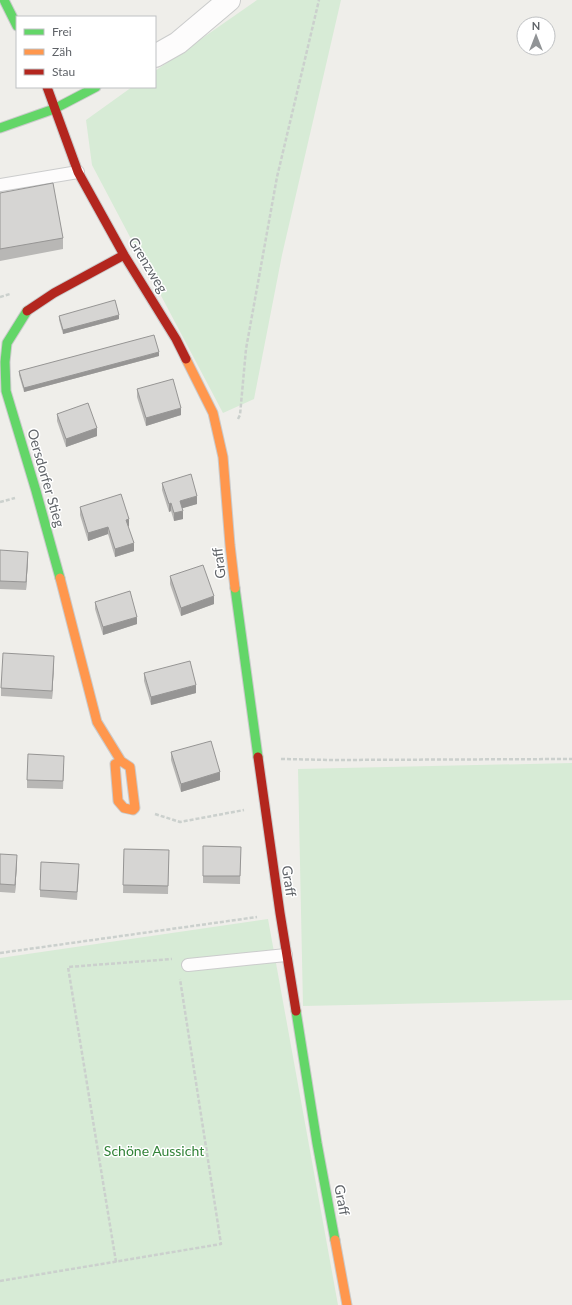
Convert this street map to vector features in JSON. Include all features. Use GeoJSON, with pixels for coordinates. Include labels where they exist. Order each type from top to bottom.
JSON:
{"type":"FeatureCollection","features":[{"type":"Feature","properties":{"kind":"street"},"geometry":{"type":"LineString","coordinates":[[4,0],[16,24]]}},
{"type":"Feature","properties":{"kind":"street"},"geometry":{"type":"LineString","coordinates":[[156,55],[178,43],[229,0]]}},
{"type":"Feature","properties":{"kind":"street","name":"Grenzweg"},"geometry":{"type":"LineString","coordinates":[[47,88],[78,172],[124,255],[176,338],[213,414],[223,457]]}},
{"type":"Feature","properties":{"kind":"street"},"geometry":{"type":"LineString","coordinates":[[0,128],[54,109],[94,88]]}},
{"type":"Feature","properties":{"kind":"street","name":"Oersdorfer Stieg"},"geometry":{"type":"LineString","coordinates":[[124,255],[54,293],[25,312],[7,343],[5,362],[6,391],[36,491],[77,641],[97,722],[121,760],[127,764],[131,770],[135,808]]}},
{"type":"Feature","properties":{"kind":"street","name":"Graff"},"geometry":{"type":"LineString","coordinates":[[223,457],[230,545],[257,759],[286,955],[318,1143],[348,1305]]}},
{"type":"Feature","properties":{"kind":"street"},"geometry":{"type":"LineString","coordinates":[[121,760],[117,762],[115,767],[118,801],[125,809],[133,810],[135,808]]}},
{"type":"Feature","properties":{"kind":"lane"},"geometry":{"type":"LineString","coordinates":[[0,185],[78,172]]}},
{"type":"Feature","properties":{"kind":"lane"},"geometry":{"type":"LineString","coordinates":[[188,965],[286,955]]}},
{"type":"Feature","properties":{"kind":"path"},"geometry":{"type":"LineString","coordinates":[[237,422],[240,415],[246,349],[277,177],[318,0]]}},
{"type":"Feature","properties":{"kind":"path"},"geometry":{"type":"LineString","coordinates":[[257,759],[572,759]]}},
{"type":"Feature","properties":{"kind":"path"},"geometry":{"type":"LineString","coordinates":[[135,808],[180,822],[264,806]]}},
{"type":"Feature","properties":{"kind":"path"},"geometry":{"type":"LineString","coordinates":[[0,953],[280,914]]}},
{"type":"Feature","properties":{"kind":"path"},"geometry":{"type":"LineString","coordinates":[[116,1262],[68,966],[176,959]]}},
{"type":"Feature","properties":{"kind":"path"},"geometry":{"type":"LineString","coordinates":[[0,1281],[221,1244],[179,974]]}},
{"type":"Feature","properties":{"kind":"green space"},"geometry":{"type":"Polygon","coordinates":[[[257,0],[341,0],[282,255],[254,399],[223,413],[92,165],[86,120],[131,88],[156,88],[156,70],[257,0]]]}},
{"type":"Feature","properties":{"kind":"green space"},"geometry":{"type":"Polygon","coordinates":[[[572,763],[572,1000],[303,1006],[298,769],[572,763]]]}},
{"type":"Feature","properties":{"kind":"green space","name":"Schöne Aussicht"},"geometry":{"type":"Polygon","coordinates":[[[268,919],[338,1305],[0,1305],[0,958],[268,919]]]}},
{"type":"Feature","properties":{"kind":"building"},"geometry":{"type":"Polygon","coordinates":[[[53,183],[63,238],[0,249],[0,193],[53,183]]]}},
{"type":"Feature","properties":{"kind":"building"},"geometry":{"type":"Polygon","coordinates":[[[115,300],[119,315],[63,330],[59,316],[115,300]]]}},
{"type":"Feature","properties":{"kind":"building"},"geometry":{"type":"Polygon","coordinates":[[[154,335],[159,352],[24,388],[19,371],[154,335]]]}},
{"type":"Feature","properties":{"kind":"building"},"geometry":{"type":"Polygon","coordinates":[[[173,379],[181,408],[146,418],[137,389],[173,379]]]}},
{"type":"Feature","properties":{"kind":"building"},"geometry":{"type":"Polygon","coordinates":[[[88,403],[97,428],[66,439],[57,414],[88,403]]]}},
{"type":"Feature","properties":{"kind":"building"},"geometry":{"type":"Polygon","coordinates":[[[191,474],[197,496],[180,501],[183,511],[174,513],[171,503],[169,504],[162,483],[191,474]]]}},
{"type":"Feature","properties":{"kind":"building"},"geometry":{"type":"Polygon","coordinates":[[[121,494],[129,519],[126,520],[134,543],[115,549],[108,527],[88,533],[80,507],[121,494]]]}},
{"type":"Feature","properties":{"kind":"building"},"geometry":{"type":"Polygon","coordinates":[[[0,550],[28,552],[26,582],[0,581],[0,550]]]}},
{"type":"Feature","properties":{"kind":"building"},"geometry":{"type":"Polygon","coordinates":[[[203,565],[214,596],[181,608],[170,576],[203,565]]]}},
{"type":"Feature","properties":{"kind":"building"},"geometry":{"type":"Polygon","coordinates":[[[130,591],[137,617],[103,627],[95,602],[130,591]]]}},
{"type":"Feature","properties":{"kind":"building"},"geometry":{"type":"Polygon","coordinates":[[[3,653],[54,656],[52,691],[1,688],[3,653]]]}},
{"type":"Feature","properties":{"kind":"building"},"geometry":{"type":"Polygon","coordinates":[[[190,661],[196,685],[151,697],[144,673],[190,661]]]}},
{"type":"Feature","properties":{"kind":"building"},"geometry":{"type":"Polygon","coordinates":[[[211,741],[220,772],[181,784],[171,752],[211,741]]]}},
{"type":"Feature","properties":{"kind":"building"},"geometry":{"type":"Polygon","coordinates":[[[28,754],[64,756],[63,781],[27,780],[28,754]]]}},
{"type":"Feature","properties":{"kind":"building"},"geometry":{"type":"Polygon","coordinates":[[[203,846],[241,847],[240,876],[203,876],[203,846]]]}},
{"type":"Feature","properties":{"kind":"building"},"geometry":{"type":"Polygon","coordinates":[[[124,849],[169,850],[168,886],[123,885],[124,849]]]}},
{"type":"Feature","properties":{"kind":"building"},"geometry":{"type":"Polygon","coordinates":[[[0,854],[17,855],[15,885],[0,884],[0,854]]]}},
{"type":"Feature","properties":{"kind":"building"},"geometry":{"type":"Polygon","coordinates":[[[41,862],[79,864],[77,892],[40,890],[41,862]]]}},
{"type":"Feature","properties":{"kind":"traffic: fast"},"geometry":{"type":"LineString","coordinates":[[4,0],[16,24]]}},
{"type":"Feature","properties":{"kind":"traffic: fast"},"geometry":{"type":"LineString","coordinates":[[0,128],[54,109],[94,88]]}},
{"type":"Feature","properties":{"kind":"traffic: fast"},"geometry":{"type":"LineString","coordinates":[[27,311],[7,343],[5,362],[6,391],[60,578]]}},
{"type":"Feature","properties":{"kind":"traffic: fast"},"geometry":{"type":"LineString","coordinates":[[235,588],[258,757]]}},
{"type":"Feature","properties":{"kind":"traffic: fast"},"geometry":{"type":"LineString","coordinates":[[296,1011],[317,1143],[335,1240]]}},
{"type":"Feature","properties":{"kind":"traffic: slow"},"geometry":{"type":"LineString","coordinates":[[186,359],[213,413],[223,457],[235,588]]}},
{"type":"Feature","properties":{"kind":"traffic: slow"},"geometry":{"type":"LineString","coordinates":[[60,578],[97,722],[121,761],[130,767],[135,808],[133,810],[124,808],[118,801],[115,764],[121,761]]}},
{"type":"Feature","properties":{"kind":"traffic: slow"},"geometry":{"type":"LineString","coordinates":[[335,1240],[347,1305]]}},
{"type":"Feature","properties":{"kind":"traffic: jam"},"geometry":{"type":"LineString","coordinates":[[47,88],[78,172],[124,255],[176,339],[186,359]]}},
{"type":"Feature","properties":{"kind":"traffic: jam"},"geometry":{"type":"LineString","coordinates":[[27,311],[54,293],[124,255]]}},
{"type":"Feature","properties":{"kind":"traffic: jam"},"geometry":{"type":"LineString","coordinates":[[258,757],[280,913],[296,1011]]}}]}
